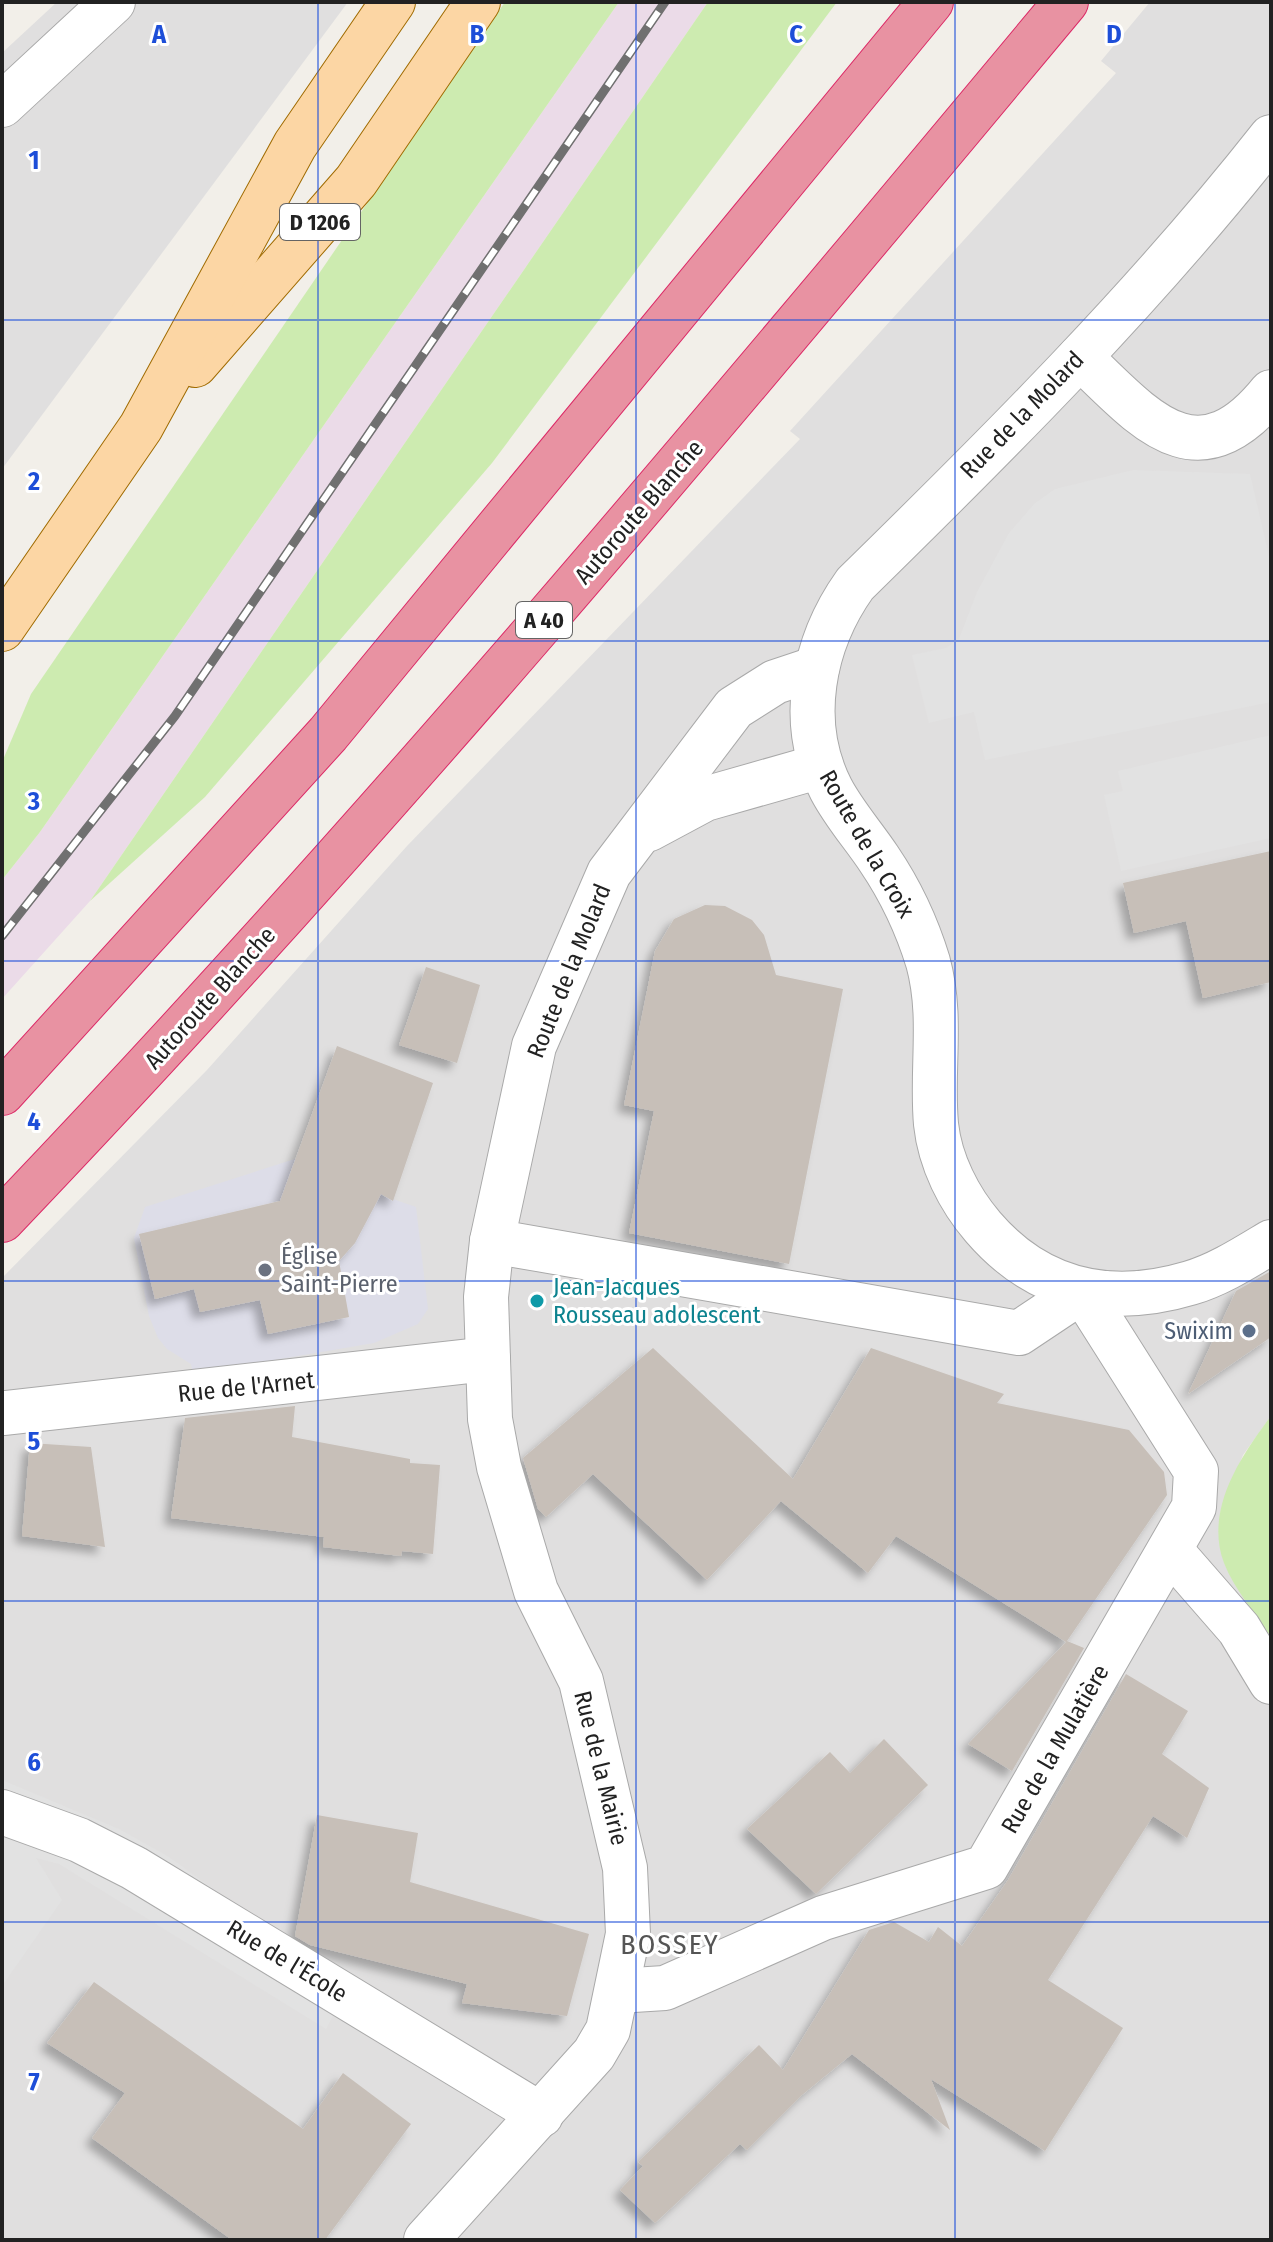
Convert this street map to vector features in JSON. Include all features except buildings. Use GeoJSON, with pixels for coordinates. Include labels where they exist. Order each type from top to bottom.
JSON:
{"type":"FeatureCollection","features":[{"type":"Feature","properties":{"kind":"highway"},"geometry":{"type":"LineString","coordinates":[[2,1093],[338,722],[931,2]]}},
{"type":"Feature","properties":{"kind":"highway","name":"Autoroute Blanche"},"geometry":{"type":"LineString","coordinates":[[2,1220],[145,1070],[600,557],[1066,2]]}},
{"type":"Feature","properties":{"kind":"main road","name":"D 1206"},"geometry":{"type":"LineString","coordinates":[[2,629],[141,427],[295,145],[393,2]]}},
{"type":"Feature","properties":{"kind":"main road","name":"D 1206"},"geometry":{"type":"LineString","coordinates":[[141,427],[356,181],[478,2]]}},
{"type":"Feature","properties":{"kind":"street"},"geometry":{"type":"LineString","coordinates":[[2,105],[113,2]]}},
{"type":"Feature","properties":{"kind":"street","name":"Rue de la Molard"},"geometry":{"type":"LineString","coordinates":[[812,711],[817,668],[830,627],[855,584],[1080,357],[1271,137]]}},
{"type":"Feature","properties":{"kind":"street"},"geometry":{"type":"LineString","coordinates":[[1080,357],[1154,423],[1177,435],[1211,440],[1268,405]]}},
{"type":"Feature","properties":{"kind":"street","name":"Route de la Molard"},"geometry":{"type":"LineString","coordinates":[[492,1241],[534,1046],[591,909],[629,846],[734,708],[775,682],[817,668]]}},
{"type":"Feature","properties":{"kind":"street","name":"Route de la Croix"},"geometry":{"type":"LineString","coordinates":[[812,711],[821,766],[847,816],[893,882],[928,963],[939,1032],[936,1124],[958,1191],[1000,1247],[1037,1275],[1082,1291],[1123,1295],[1192,1283],[1271,1242]]}},
{"type":"Feature","properties":{"kind":"street","name":"Route de la Molard"},"geometry":{"type":"LineString","coordinates":[[629,846],[655,824],[705,799],[821,766]]}},
{"type":"Feature","properties":{"kind":"street"},"geometry":{"type":"LineString","coordinates":[[492,1241],[1019,1333],[1082,1291]]}},
{"type":"Feature","properties":{"kind":"street","name":"Rue de la Mairie"},"geometry":{"type":"LineString","coordinates":[[426,2240],[594,2054],[608,2030],[628,1934],[625,1868],[597,1736],[581,1681],[536,1591],[510,1510],[490,1419],[486,1297],[492,1241]]}},
{"type":"Feature","properties":{"kind":"street","name":"Rue de la Mulatière"},"geometry":{"type":"LineString","coordinates":[[617,1991],[665,1988],[823,1918],[986,1867],[1194,1507],[1196,1471],[1082,1291]]}},
{"type":"Feature","properties":{"kind":"street","name":"Rue de l'Arnet"},"geometry":{"type":"LineString","coordinates":[[5,1413],[488,1359]]}},
{"type":"Feature","properties":{"kind":"street"},"geometry":{"type":"LineString","coordinates":[[1171,1551],[1239,1629],[1271,1682]]}},
{"type":"Feature","properties":{"kind":"street","name":"Rue de l'École"},"geometry":{"type":"LineString","coordinates":[[14,1815],[134,1868],[541,2115]]}},
{"type":"Feature","properties":{"kind":"shaded area"},"geometry":{"type":"Polygon","coordinates":[[[57,2],[348,2],[2,469],[2,53],[57,2]]]}},
{"type":"Feature","properties":{"kind":"shaded area"},"geometry":{"type":"Polygon","coordinates":[[[619,2],[708,2],[90,901],[2,999],[2,880],[40,832],[619,2]]]}},
{"type":"Feature","properties":{"kind":"shaded area"},"geometry":{"type":"Polygon","coordinates":[[[1150,2],[1271,2],[1271,1416],[1243,1455],[1220,1513],[1225,1564],[1271,1637],[1271,2240],[2,2240],[2,1278],[207,1070],[407,846],[800,439],[790,431],[1116,73],[1101,61],[1150,2]]]}},
{"type":"Feature","properties":{"kind":"shaded area"},"geometry":{"type":"Polygon","coordinates":[[[1133,470],[1250,474],[1271,565],[1271,702],[985,760],[974,712],[929,723],[912,655],[946,648],[959,639],[977,592],[1009,533],[1034,504],[1055,489],[1133,470]]]}},
{"type":"Feature","properties":{"kind":"shaded area"},"geometry":{"type":"Polygon","coordinates":[[[1271,735],[1271,838],[1121,871],[1104,795],[1123,791],[1118,771],[1271,735]]]}},
{"type":"Feature","properties":{"kind":"shaded area"},"geometry":{"type":"Polygon","coordinates":[[[320,1151],[384,1196],[416,1207],[428,1309],[418,1324],[374,1343],[193,1374],[191,1364],[167,1349],[158,1338],[149,1316],[134,1238],[145,1207],[320,1151]],[[292,1198],[178,1225],[145,1258],[156,1299],[194,1289],[200,1312],[260,1300],[268,1334],[349,1317],[338,1259],[355,1243],[360,1226],[292,1198]]]}},
{"type":"Feature","properties":{"kind":"shaded area"},"geometry":{"type":"Polygon","coordinates":[[[2,1780],[119,1829],[169,1857],[296,1949],[352,1980],[326,2029],[59,1864],[36,1858],[62,1900],[2,1986],[2,1780]]]}},
{"type":"Feature","properties":{"kind":"green space"},"geometry":{"type":"Polygon","coordinates":[[[505,2],[619,2],[40,832],[2,880],[2,762],[31,694],[505,2]]]}},
{"type":"Feature","properties":{"kind":"green space"},"geometry":{"type":"Polygon","coordinates":[[[708,2],[837,2],[492,463],[205,797],[90,901],[708,2]]]}},
{"type":"Feature","properties":{"kind":"green space"},"geometry":{"type":"Polygon","coordinates":[[[1271,1416],[1271,1637],[1228,1573],[1219,1543],[1219,1523],[1222,1504],[1238,1466],[1271,1416]]]}},
{"type":"Feature","properties":{"kind":"railway"},"geometry":{"type":"LineString","coordinates":[[2,936],[175,716],[665,2]]}},
{"type":"Feature","properties":{"kind":"place","name":"Église Saint-Pierre"},"geometry":{"type":"Point","coordinates":[265,1270]}},
{"type":"Feature","properties":{"kind":"place","name":"Jean-Jacques Rousseau adolescent"},"geometry":{"type":"Point","coordinates":[537,1301]}},
{"type":"Feature","properties":{"kind":"place","name":"Swixim"},"geometry":{"type":"Point","coordinates":[1249,1331]}},
{"type":"Feature","properties":{"kind":"district","name":"BOSSEY"},"geometry":{"type":"Point","coordinates":[670,1944]}}]}
